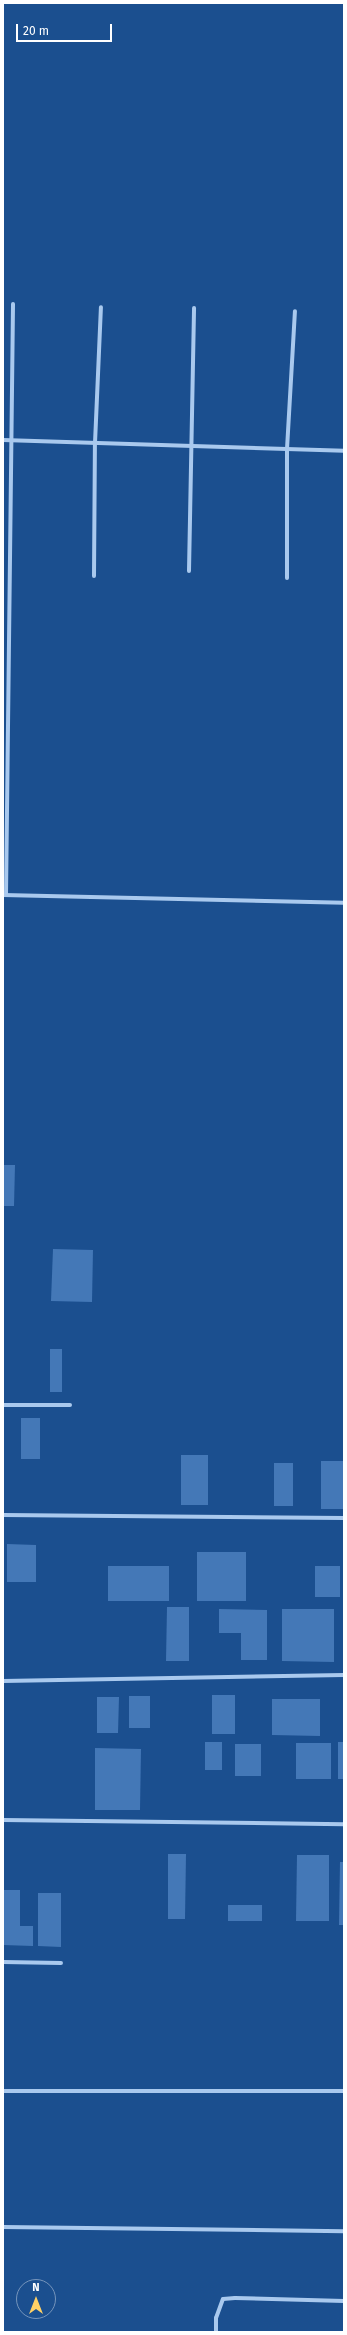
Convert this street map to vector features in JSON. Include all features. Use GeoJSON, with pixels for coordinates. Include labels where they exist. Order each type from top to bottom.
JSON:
{"type":"FeatureCollection","features":[{"type":"Feature","properties":{"kind":"street"},"geometry":{"type":"LineString","coordinates":[[13,304],[13,440],[5,895],[344,903]]}},
{"type":"Feature","properties":{"kind":"street"},"geometry":{"type":"LineString","coordinates":[[94,576],[95,443],[101,307]]}},
{"type":"Feature","properties":{"kind":"street"},"geometry":{"type":"LineString","coordinates":[[188,571],[194,308]]}},
{"type":"Feature","properties":{"kind":"street"},"geometry":{"type":"LineString","coordinates":[[287,578],[287,449],[295,311]]}},
{"type":"Feature","properties":{"kind":"street"},"geometry":{"type":"LineString","coordinates":[[3,440],[344,451]]}},
{"type":"Feature","properties":{"kind":"street"},"geometry":{"type":"LineString","coordinates":[[3,1405],[70,1405]]}},
{"type":"Feature","properties":{"kind":"street"},"geometry":{"type":"LineString","coordinates":[[3,1515],[344,1518]]}},
{"type":"Feature","properties":{"kind":"street"},"geometry":{"type":"LineString","coordinates":[[3,1681],[344,1675]]}},
{"type":"Feature","properties":{"kind":"street"},"geometry":{"type":"LineString","coordinates":[[3,1820],[344,1824]]}},
{"type":"Feature","properties":{"kind":"street"},"geometry":{"type":"LineString","coordinates":[[3,1962],[61,1963]]}},
{"type":"Feature","properties":{"kind":"street"},"geometry":{"type":"LineString","coordinates":[[3,2091],[344,2091]]}},
{"type":"Feature","properties":{"kind":"street"},"geometry":{"type":"LineString","coordinates":[[3,2227],[344,2231]]}},
{"type":"Feature","properties":{"kind":"street"},"geometry":{"type":"LineString","coordinates":[[216,2332],[216,2318],[223,2299],[344,2301]]}},
{"type":"Feature","properties":{"kind":"building"},"geometry":{"type":"Polygon","coordinates":[[[3,1165],[15,1165],[14,1206],[3,1206],[3,1165]]]}},
{"type":"Feature","properties":{"kind":"building"},"geometry":{"type":"Polygon","coordinates":[[[53,1249],[93,1250],[92,1302],[51,1301],[53,1249]]]}},
{"type":"Feature","properties":{"kind":"building"},"geometry":{"type":"Polygon","coordinates":[[[50,1349],[62,1349],[62,1392],[50,1392],[50,1349]]]}},
{"type":"Feature","properties":{"kind":"building"},"geometry":{"type":"Polygon","coordinates":[[[21,1418],[40,1418],[40,1459],[21,1459],[21,1418]]]}},
{"type":"Feature","properties":{"kind":"building"},"geometry":{"type":"Polygon","coordinates":[[[181,1455],[208,1455],[208,1505],[181,1505],[181,1455]]]}},
{"type":"Feature","properties":{"kind":"building"},"geometry":{"type":"Polygon","coordinates":[[[321,1461],[344,1461],[344,1509],[321,1509],[321,1461]]]}},
{"type":"Feature","properties":{"kind":"building"},"geometry":{"type":"Polygon","coordinates":[[[274,1463],[293,1463],[293,1506],[274,1506],[274,1463]]]}},
{"type":"Feature","properties":{"kind":"building"},"geometry":{"type":"Polygon","coordinates":[[[7,1544],[36,1545],[36,1582],[7,1582],[7,1544]]]}},
{"type":"Feature","properties":{"kind":"building"},"geometry":{"type":"Polygon","coordinates":[[[197,1552],[246,1552],[246,1601],[197,1601],[197,1552]]]}},
{"type":"Feature","properties":{"kind":"building"},"geometry":{"type":"Polygon","coordinates":[[[108,1566],[169,1566],[169,1601],[108,1601],[108,1566]]]}},
{"type":"Feature","properties":{"kind":"building"},"geometry":{"type":"Polygon","coordinates":[[[315,1566],[340,1566],[340,1597],[315,1597],[315,1566]]]}},
{"type":"Feature","properties":{"kind":"building"},"geometry":{"type":"Polygon","coordinates":[[[167,1607],[189,1607],[189,1661],[166,1661],[167,1607]]]}},
{"type":"Feature","properties":{"kind":"building"},"geometry":{"type":"Polygon","coordinates":[[[219,1609],[267,1610],[267,1660],[241,1660],[241,1633],[219,1633],[219,1609]]]}},
{"type":"Feature","properties":{"kind":"building"},"geometry":{"type":"Polygon","coordinates":[[[282,1609],[334,1609],[334,1662],[282,1661],[282,1609]]]}},
{"type":"Feature","properties":{"kind":"building"},"geometry":{"type":"Polygon","coordinates":[[[212,1695],[235,1695],[235,1734],[212,1734],[212,1695]]]}},
{"type":"Feature","properties":{"kind":"building"},"geometry":{"type":"Polygon","coordinates":[[[129,1696],[150,1696],[150,1728],[129,1728],[129,1696]]]}},
{"type":"Feature","properties":{"kind":"building"},"geometry":{"type":"Polygon","coordinates":[[[97,1697],[119,1697],[118,1733],[97,1733],[97,1697]]]}},
{"type":"Feature","properties":{"kind":"building"},"geometry":{"type":"Polygon","coordinates":[[[272,1699],[320,1699],[320,1736],[272,1735],[272,1699]]]}},
{"type":"Feature","properties":{"kind":"building"},"geometry":{"type":"Polygon","coordinates":[[[205,1742],[222,1742],[222,1770],[205,1770],[205,1742]]]}},
{"type":"Feature","properties":{"kind":"building"},"geometry":{"type":"Polygon","coordinates":[[[338,1742],[344,1742],[344,1779],[338,1779],[338,1742]]]}},
{"type":"Feature","properties":{"kind":"building"},"geometry":{"type":"Polygon","coordinates":[[[296,1743],[331,1743],[331,1779],[296,1779],[296,1743]]]}},
{"type":"Feature","properties":{"kind":"building"},"geometry":{"type":"Polygon","coordinates":[[[235,1744],[261,1744],[261,1776],[235,1776],[235,1744]]]}},
{"type":"Feature","properties":{"kind":"building"},"geometry":{"type":"Polygon","coordinates":[[[95,1748],[141,1749],[140,1810],[95,1810],[95,1748]]]}},
{"type":"Feature","properties":{"kind":"building"},"geometry":{"type":"Polygon","coordinates":[[[168,1854],[186,1854],[185,1919],[168,1919],[168,1854]]]}},
{"type":"Feature","properties":{"kind":"building"},"geometry":{"type":"Polygon","coordinates":[[[297,1855],[329,1855],[329,1921],[296,1921],[297,1855]]]}},
{"type":"Feature","properties":{"kind":"building"},"geometry":{"type":"Polygon","coordinates":[[[340,1862],[344,1862],[344,1925],[339,1925],[340,1862]]]}},
{"type":"Feature","properties":{"kind":"building"},"geometry":{"type":"Polygon","coordinates":[[[3,1890],[20,1890],[20,1926],[33,1926],[33,1946],[3,1945],[3,1890]]]}},
{"type":"Feature","properties":{"kind":"building"},"geometry":{"type":"Polygon","coordinates":[[[38,1893],[61,1893],[61,1947],[38,1946],[38,1893]]]}},
{"type":"Feature","properties":{"kind":"building"},"geometry":{"type":"Polygon","coordinates":[[[228,1905],[262,1905],[262,1921],[228,1921],[228,1905]]]}}]}
